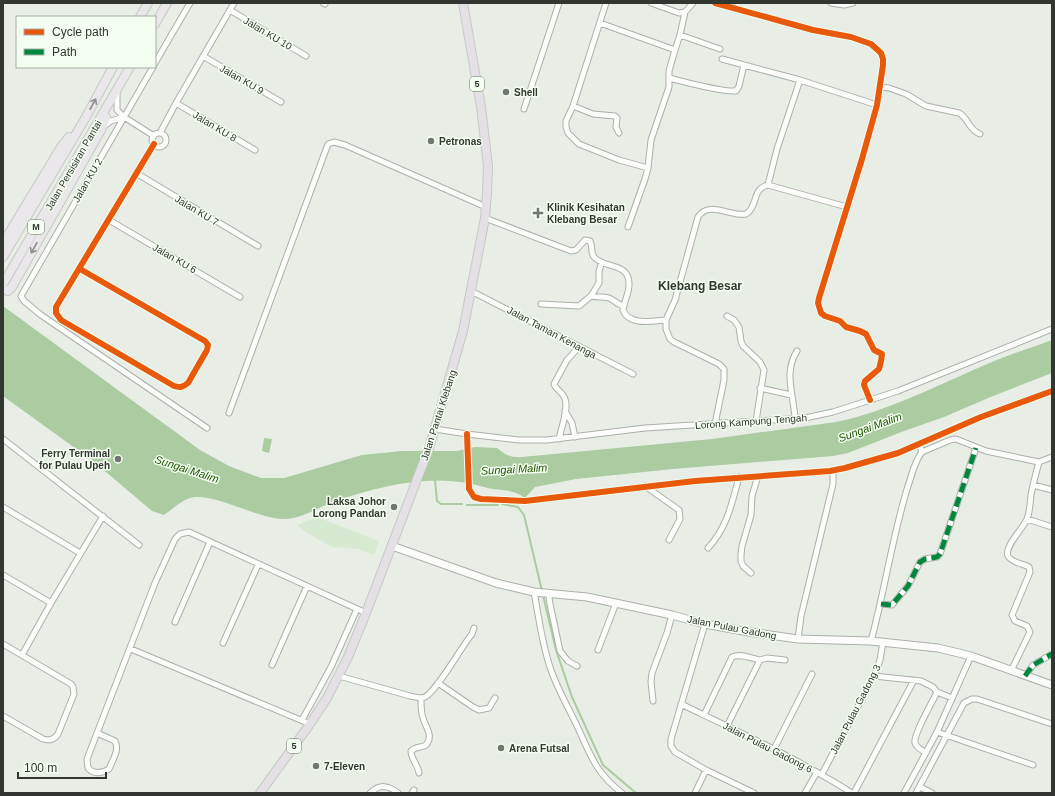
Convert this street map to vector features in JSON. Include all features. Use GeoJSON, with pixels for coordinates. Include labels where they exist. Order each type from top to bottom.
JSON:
{"type":"FeatureCollection","features":[{"type":"Feature","properties":{"kind":"highway","name":"Jalan Pantai Klebang"},"geometry":{"type":"LineString","coordinates":[[260,793],[306,722],[327,698],[348,657],[366,614],[429,448],[463,331],[486,207],[488,178],[487,148],[463,3]]}},
{"type":"Feature","properties":{"kind":"main road"},"geometry":{"type":"LineString","coordinates":[[141,16],[148,3]]}},
{"type":"Feature","properties":{"kind":"main road"},"geometry":{"type":"LineString","coordinates":[[156,22],[167,3]]}},
{"type":"Feature","properties":{"kind":"main road","name":"Jalan Persisiran Pantai"},"geometry":{"type":"LineString","coordinates":[[3,257],[86,117],[112,68]]}},
{"type":"Feature","properties":{"kind":"main road","name":"Jalan Persisiran Pantai"},"geometry":{"type":"LineString","coordinates":[[3,284],[129,68]]}},
{"type":"Feature","properties":{"kind":"main road"},"geometry":{"type":"LineString","coordinates":[[3,289],[8,291],[12,287],[101,130],[117,90]]}},
{"type":"Feature","properties":{"kind":"main road"},"geometry":{"type":"LineString","coordinates":[[3,243],[61,147],[86,117]]}},
{"type":"Feature","properties":{"kind":"main road","name":"Jalan Pulau Gadong"},"geometry":{"type":"LineString","coordinates":[[392,546],[496,583],[535,592],[587,597],[672,615],[705,624],[749,632],[798,638],[871,641],[938,648],[971,656],[1052,685]]}},
{"type":"Feature","properties":{"kind":"street"},"geometry":{"type":"LineString","coordinates":[[156,61],[190,3]]}},
{"type":"Feature","properties":{"kind":"street"},"geometry":{"type":"LineString","coordinates":[[154,136],[160,133],[234,3]]}},
{"type":"Feature","properties":{"kind":"street"},"geometry":{"type":"LineString","coordinates":[[524,109],[559,3]]}},
{"type":"Feature","properties":{"kind":"street"},"geometry":{"type":"LineString","coordinates":[[606,3],[573,106],[566,121],[566,127],[568,134],[579,144],[619,160],[648,168]]}},
{"type":"Feature","properties":{"kind":"street"},"geometry":{"type":"LineString","coordinates":[[651,3],[679,13],[685,12]]}},
{"type":"Feature","properties":{"kind":"street"},"geometry":{"type":"LineString","coordinates":[[628,228],[648,168],[651,140],[669,87],[669,71],[685,12],[693,3]]}},
{"type":"Feature","properties":{"kind":"street"},"geometry":{"type":"LineString","coordinates":[[715,3],[807,28],[851,37],[870,44],[881,53],[884,65],[877,105],[862,160],[818,303],[821,313],[825,316],[840,321],[846,327],[860,330],[866,334],[874,350],[882,354],[879,368],[865,381],[864,385],[870,400]]}},
{"type":"Feature","properties":{"kind":"street"},"geometry":{"type":"LineString","coordinates":[[831,3],[844,5],[852,3]]}},
{"type":"Feature","properties":{"kind":"street","name":"Jalan KU 10"},"geometry":{"type":"LineString","coordinates":[[230,10],[306,56]]}},
{"type":"Feature","properties":{"kind":"street"},"geometry":{"type":"LineString","coordinates":[[600,24],[675,50]]}},
{"type":"Feature","properties":{"kind":"street"},"geometry":{"type":"LineString","coordinates":[[680,35],[720,49]]}},
{"type":"Feature","properties":{"kind":"street","name":"Jalan KU 9"},"geometry":{"type":"LineString","coordinates":[[203,56],[281,102]]}},
{"type":"Feature","properties":{"kind":"street"},"geometry":{"type":"LineString","coordinates":[[722,59],[800,80],[877,105]]}},
{"type":"Feature","properties":{"kind":"street"},"geometry":{"type":"LineString","coordinates":[[669,78],[702,86],[730,91],[736,90],[739,86],[744,65]]}},
{"type":"Feature","properties":{"kind":"street","name":"Jalan KU 2"},"geometry":{"type":"LineString","coordinates":[[152,68],[22,293],[22,299],[41,315],[207,428]]}},
{"type":"Feature","properties":{"kind":"street"},"geometry":{"type":"LineString","coordinates":[[768,185],[777,149],[800,80]]}},
{"type":"Feature","properties":{"kind":"street"},"geometry":{"type":"LineString","coordinates":[[880,87],[889,88],[906,94],[926,106],[959,113],[964,116],[972,130],[980,134]]}},
{"type":"Feature","properties":{"kind":"street"},"geometry":{"type":"LineString","coordinates":[[117,90],[117,110],[124,117],[154,136]]}},
{"type":"Feature","properties":{"kind":"street","name":"Jalan KU 8"},"geometry":{"type":"LineString","coordinates":[[176,103],[255,150]]}},
{"type":"Feature","properties":{"kind":"street"},"geometry":{"type":"LineString","coordinates":[[573,106],[593,114],[615,116],[617,118],[616,127],[618,133]]}},
{"type":"Feature","properties":{"kind":"street"},"geometry":{"type":"LineString","coordinates":[[101,130],[106,124],[124,117]]}},
{"type":"Feature","properties":{"kind":"street"},"geometry":{"type":"LineString","coordinates":[[154,144],[159,147],[165,144],[166,137],[160,133]]}},
{"type":"Feature","properties":{"kind":"street"},"geometry":{"type":"LineString","coordinates":[[80,269],[205,341],[208,345],[207,350],[185,386],[179,388],[174,386],[61,320],[56,313],[56,307],[154,144],[154,136]]}},
{"type":"Feature","properties":{"kind":"street"},"geometry":{"type":"LineString","coordinates":[[228,413],[328,144],[334,142],[345,145],[486,207]]}},
{"type":"Feature","properties":{"kind":"street","name":"Jalan KU 7"},"geometry":{"type":"LineString","coordinates":[[136,173],[258,246]]}},
{"type":"Feature","properties":{"kind":"street"},"geometry":{"type":"LineString","coordinates":[[715,424],[724,380],[724,370],[719,364],[680,346],[670,339],[666,329],[666,320],[675,300],[700,213],[710,209],[738,215],[746,214],[752,209],[761,187],[768,185],[847,208]]}},
{"type":"Feature","properties":{"kind":"street"},"geometry":{"type":"LineString","coordinates":[[484,218],[571,251],[576,250],[585,240],[590,241],[593,256],[602,262],[619,268],[627,274],[629,286],[624,306],[624,313],[635,320],[646,322],[666,320]]}},
{"type":"Feature","properties":{"kind":"street","name":"Jalan KU 6"},"geometry":{"type":"LineString","coordinates":[[109,220],[240,296]]}},
{"type":"Feature","properties":{"kind":"street"},"geometry":{"type":"LineString","coordinates":[[541,304],[579,306],[592,296],[599,283],[599,271],[602,262]]}},
{"type":"Feature","properties":{"kind":"street","name":"Jalan Taman Kenanga"},"geometry":{"type":"LineString","coordinates":[[471,290],[633,374]]}},
{"type":"Feature","properties":{"kind":"street"},"geometry":{"type":"LineString","coordinates":[[592,296],[597,298],[607,297],[619,305],[624,306]]}},
{"type":"Feature","properties":{"kind":"street"},"geometry":{"type":"LineString","coordinates":[[727,316],[734,320],[739,327],[743,346],[763,365],[764,370],[756,421]]}},
{"type":"Feature","properties":{"kind":"street","name":"Lorong Kampung Tengah"},"geometry":{"type":"LineString","coordinates":[[435,429],[532,441],[645,428],[795,419],[833,412],[898,391],[1052,329]]}},
{"type":"Feature","properties":{"kind":"street"},"geometry":{"type":"LineString","coordinates":[[559,439],[566,403],[565,398],[554,384],[567,360],[579,347]]}},
{"type":"Feature","properties":{"kind":"street"},"geometry":{"type":"LineString","coordinates":[[795,419],[789,378],[791,365],[797,352]]}},
{"type":"Feature","properties":{"kind":"street"},"geometry":{"type":"LineString","coordinates":[[760,388],[791,395]]}},
{"type":"Feature","properties":{"kind":"street"},"geometry":{"type":"LineString","coordinates":[[467,434],[469,490],[471,494],[478,498],[525,501],[645,486],[739,477],[830,471],[845,468],[898,453],[981,417],[1052,391]]}},
{"type":"Feature","properties":{"kind":"street"},"geometry":{"type":"LineString","coordinates":[[565,411],[572,423],[576,437]]}},
{"type":"Feature","properties":{"kind":"street"},"geometry":{"type":"LineString","coordinates":[[3,439],[139,545]]}},
{"type":"Feature","properties":{"kind":"street"},"geometry":{"type":"LineString","coordinates":[[871,641],[881,604],[901,509],[916,460],[922,452],[950,440],[956,439],[976,448],[1039,462],[1052,457]]}},
{"type":"Feature","properties":{"kind":"street"},"geometry":{"type":"LineString","coordinates":[[919,444],[922,452]]}},
{"type":"Feature","properties":{"kind":"street"},"geometry":{"type":"LineString","coordinates":[[881,604],[892,605],[908,586],[920,562],[925,559],[937,557],[940,554],[976,448]]}},
{"type":"Feature","properties":{"kind":"street"},"geometry":{"type":"LineString","coordinates":[[1011,671],[1030,632],[1027,626],[1015,621],[1012,615],[1030,572],[1027,566],[1012,560],[1008,556],[1008,550],[1010,544],[1018,535],[1027,519],[1039,462]]}},
{"type":"Feature","properties":{"kind":"street"},"geometry":{"type":"LineString","coordinates":[[798,638],[802,608],[833,484],[833,475],[830,471]]}},
{"type":"Feature","properties":{"kind":"street"},"geometry":{"type":"LineString","coordinates":[[752,574],[743,566],[741,555],[742,546],[751,515],[752,496],[758,476]]}},
{"type":"Feature","properties":{"kind":"street"},"geometry":{"type":"LineString","coordinates":[[708,548],[718,536],[728,517],[739,477]]}},
{"type":"Feature","properties":{"kind":"street"},"geometry":{"type":"LineString","coordinates":[[645,486],[679,510],[680,519],[669,540]]}},
{"type":"Feature","properties":{"kind":"street"},"geometry":{"type":"LineString","coordinates":[[1033,486],[1052,490]]}},
{"type":"Feature","properties":{"kind":"street"},"geometry":{"type":"LineString","coordinates":[[3,507],[80,553]]}},
{"type":"Feature","properties":{"kind":"street"},"geometry":{"type":"LineString","coordinates":[[22,655],[102,516]]}},
{"type":"Feature","properties":{"kind":"street"},"geometry":{"type":"LineString","coordinates":[[1027,519],[1052,527]]}},
{"type":"Feature","properties":{"kind":"street"},"geometry":{"type":"LineString","coordinates":[[98,733],[115,741],[117,745],[109,769],[97,773],[90,770],[86,762],[155,583],[177,536],[182,533],[190,532],[366,614]]}},
{"type":"Feature","properties":{"kind":"street"},"geometry":{"type":"LineString","coordinates":[[175,622],[210,542]]}},
{"type":"Feature","properties":{"kind":"street"},"geometry":{"type":"LineString","coordinates":[[223,643],[258,565]]}},
{"type":"Feature","properties":{"kind":"street"},"geometry":{"type":"LineString","coordinates":[[3,575],[51,603]]}},
{"type":"Feature","properties":{"kind":"street"},"geometry":{"type":"LineString","coordinates":[[272,665],[307,586]]}},
{"type":"Feature","properties":{"kind":"street"},"geometry":{"type":"LineString","coordinates":[[535,592],[545,651],[559,690],[596,766],[608,782],[622,793]]}},
{"type":"Feature","properties":{"kind":"street"},"geometry":{"type":"LineString","coordinates":[[548,593],[560,651],[568,661],[577,666]]}},
{"type":"Feature","properties":{"kind":"street"},"geometry":{"type":"LineString","coordinates":[[598,650],[616,603]]}},
{"type":"Feature","properties":{"kind":"street"},"geometry":{"type":"LineString","coordinates":[[130,649],[306,722],[357,609]]}},
{"type":"Feature","properties":{"kind":"street"},"geometry":{"type":"LineString","coordinates":[[653,701],[651,682],[652,673],[672,615]]}},
{"type":"Feature","properties":{"kind":"street"},"geometry":{"type":"LineString","coordinates":[[705,624],[671,739],[671,746],[675,752],[706,770],[754,793]]}},
{"type":"Feature","properties":{"kind":"street"},"geometry":{"type":"LineString","coordinates":[[339,676],[421,698],[428,695],[438,684],[472,634],[474,628]]}},
{"type":"Feature","properties":{"kind":"street","name":"Jalan Pulau Gadong 3"},"geometry":{"type":"LineString","coordinates":[[805,793],[820,773],[874,676],[880,660],[883,642]]}},
{"type":"Feature","properties":{"kind":"street"},"geometry":{"type":"LineString","coordinates":[[3,644],[71,684],[74,690],[74,694],[58,734],[53,739],[43,739],[3,716]]}},
{"type":"Feature","properties":{"kind":"street"},"geometry":{"type":"LineString","coordinates":[[1025,676],[1033,665],[1052,654]]}},
{"type":"Feature","properties":{"kind":"street"},"geometry":{"type":"LineString","coordinates":[[704,715],[732,656],[741,655],[760,660],[767,658],[785,660]]}},
{"type":"Feature","properties":{"kind":"street"},"geometry":{"type":"LineString","coordinates":[[904,793],[937,732],[971,656]]}},
{"type":"Feature","properties":{"kind":"street"},"geometry":{"type":"LineString","coordinates":[[727,726],[760,660]]}},
{"type":"Feature","properties":{"kind":"street"},"geometry":{"type":"LineString","coordinates":[[774,750],[812,674]]}},
{"type":"Feature","properties":{"kind":"street"},"geometry":{"type":"LineString","coordinates":[[874,676],[914,680],[927,683],[933,686],[937,692],[952,698]]}},
{"type":"Feature","properties":{"kind":"street"},"geometry":{"type":"LineString","coordinates":[[853,793],[914,680]]}},
{"type":"Feature","properties":{"kind":"street"},"geometry":{"type":"LineString","coordinates":[[438,684],[479,710],[489,708],[495,698]]}},
{"type":"Feature","properties":{"kind":"street"},"geometry":{"type":"LineString","coordinates":[[926,753],[915,744],[915,736],[937,692]]}},
{"type":"Feature","properties":{"kind":"street"},"geometry":{"type":"LineString","coordinates":[[419,773],[418,767],[411,756],[411,751],[417,747],[427,744],[429,735],[429,729],[422,715],[421,698]]}},
{"type":"Feature","properties":{"kind":"street"},"geometry":{"type":"LineString","coordinates":[[916,793],[964,703],[972,699],[978,699],[1052,724]]}},
{"type":"Feature","properties":{"kind":"street","name":"Jalan Pulau Gadong 6"},"geometry":{"type":"LineString","coordinates":[[681,704],[820,773],[853,793]]}},
{"type":"Feature","properties":{"kind":"street"},"geometry":{"type":"LineString","coordinates":[[937,732],[947,737],[1033,765]]}},
{"type":"Feature","properties":{"kind":"street"},"geometry":{"type":"LineString","coordinates":[[695,793],[706,770]]}},
{"type":"Feature","properties":{"kind":"street"},"geometry":{"type":"LineString","coordinates":[[370,793],[377,787],[383,786],[388,787],[398,793]]}},
{"type":"Feature","properties":{"kind":"street"},"geometry":{"type":"LineString","coordinates":[[920,787],[932,793]]}},
{"type":"Feature","properties":{"kind":"shaded area"},"geometry":{"type":"Polygon","coordinates":[[[317,517],[379,541],[374,555],[358,549],[332,547],[309,534],[297,525],[317,517]]]}},
{"type":"Feature","properties":{"kind":"water","name":"Sungai Malim"},"geometry":{"type":"Polygon","coordinates":[[[3,306],[200,450],[229,466],[261,478],[284,478],[362,455],[402,451],[457,451],[475,447],[497,448],[508,456],[522,457],[712,439],[836,422],[854,418],[890,406],[996,360],[1052,340],[1052,373],[944,417],[848,453],[833,456],[673,469],[576,479],[535,487],[525,498],[515,492],[465,483],[447,481],[409,482],[353,495],[335,501],[304,515],[284,519],[261,515],[210,498],[199,497],[190,498],[184,501],[164,515],[152,511],[93,461],[3,396],[3,306]]]}},
{"type":"Feature","properties":{"kind":"water"},"geometry":{"type":"Polygon","coordinates":[[[264,438],[272,439],[269,453],[262,451],[264,438]]]}},
{"type":"Feature","properties":{"kind":"waterway"},"geometry":{"type":"LineString","coordinates":[[435,480],[437,501],[441,504],[462,504]]}},
{"type":"Feature","properties":{"kind":"waterway"},"geometry":{"type":"LineString","coordinates":[[502,504],[518,507],[524,515],[556,650],[572,697],[603,765],[636,793]]}},
{"type":"Feature","properties":{"kind":"waterway"},"geometry":{"type":"LineString","coordinates":[[467,505],[498,505]]}},
{"type":"Feature","properties":{"kind":"marked path"},"geometry":{"type":"LineString","coordinates":[[881,604],[892,605],[908,586],[920,562],[925,559],[937,557],[940,554],[976,448]]}},
{"type":"Feature","properties":{"kind":"marked path"},"geometry":{"type":"LineString","coordinates":[[1025,676],[1033,665],[1052,654]]}},
{"type":"Feature","properties":{"kind":"cycle path"},"geometry":{"type":"LineString","coordinates":[[715,3],[813,30],[851,37],[871,44],[881,53],[883,65],[877,105],[818,303],[821,313],[825,316],[840,321],[846,327],[866,334],[874,350],[882,354],[879,369],[865,381],[864,385],[870,400]]}},
{"type":"Feature","properties":{"kind":"cycle path"},"geometry":{"type":"LineString","coordinates":[[80,269],[205,341],[208,345],[207,350],[188,383],[181,387],[174,386],[61,320],[56,313],[56,307],[154,144]]}},
{"type":"Feature","properties":{"kind":"cycle path"},"geometry":{"type":"LineString","coordinates":[[467,434],[469,489],[474,497],[481,499],[525,501],[695,481],[830,471],[845,468],[898,453],[981,417],[1052,391]]}},
{"type":"Feature","properties":{"kind":"place","name":"Shell"},"geometry":{"type":"Point","coordinates":[506,92]}},
{"type":"Feature","properties":{"kind":"place","name":"Petronas"},"geometry":{"type":"Point","coordinates":[431,141]}},
{"type":"Feature","properties":{"kind":"place","name":"Klinik Kesihatan Klebang Besar"},"geometry":{"type":"Point","coordinates":[538,213]}},
{"type":"Feature","properties":{"kind":"place","name":"Ferry Terminal for Pulau Upeh"},"geometry":{"type":"Point","coordinates":[118,459]}},
{"type":"Feature","properties":{"kind":"place","name":"Laksa Johor Lorong Pandan"},"geometry":{"type":"Point","coordinates":[394,507]}},
{"type":"Feature","properties":{"kind":"place","name":"Arena Futsal"},"geometry":{"type":"Point","coordinates":[501,748]}},
{"type":"Feature","properties":{"kind":"place","name":"7-Eleven"},"geometry":{"type":"Point","coordinates":[316,766]}},
{"type":"Feature","properties":{"kind":"district","name":"Klebang Besar"},"geometry":{"type":"Point","coordinates":[700,286]}}]}
